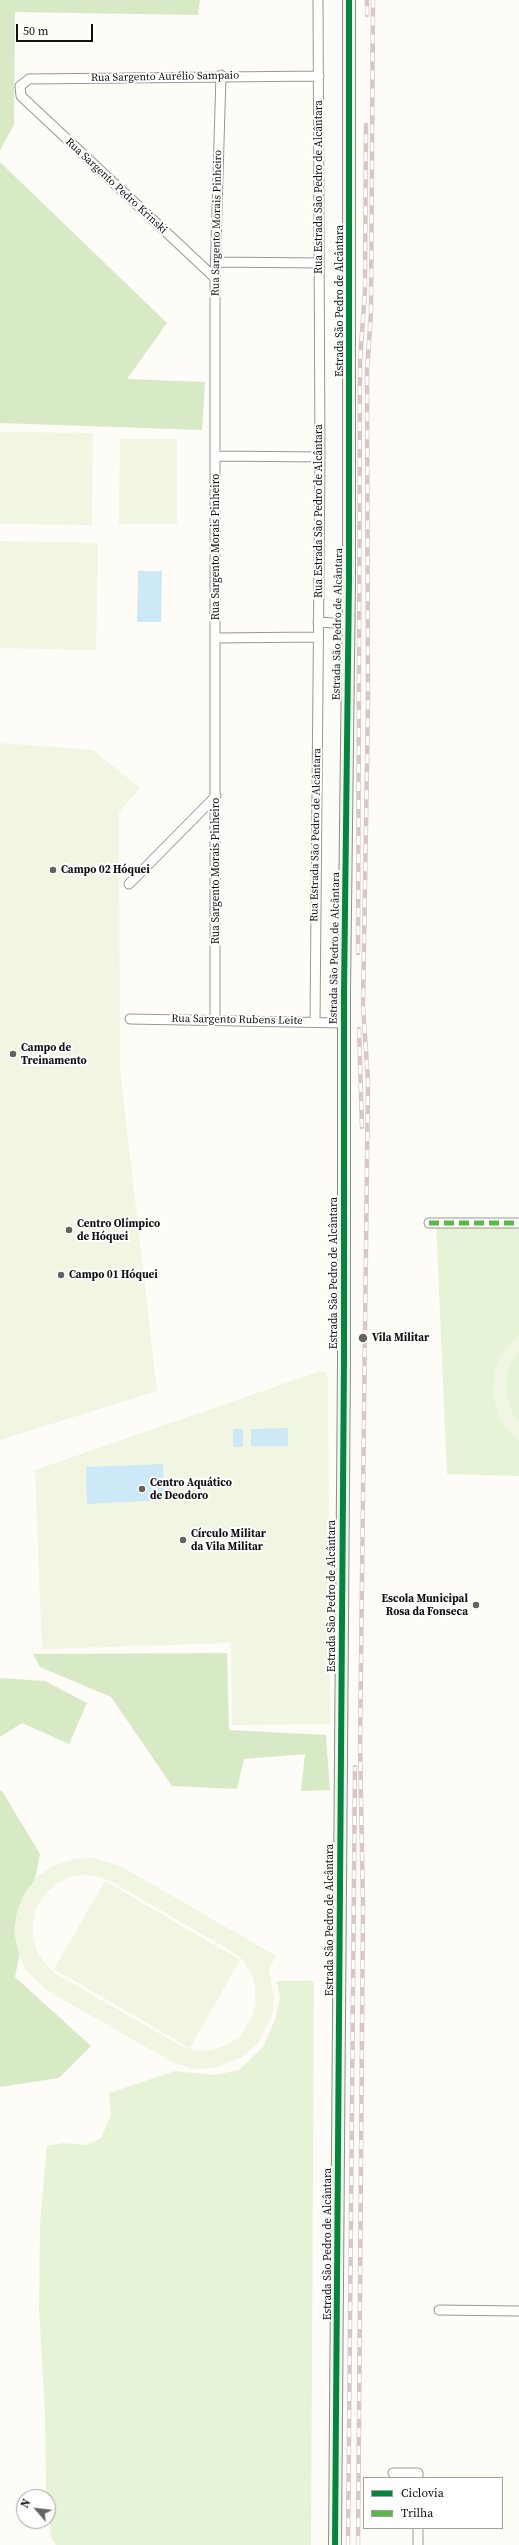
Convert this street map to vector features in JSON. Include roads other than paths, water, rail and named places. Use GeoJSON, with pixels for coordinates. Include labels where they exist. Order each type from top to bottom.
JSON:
{"type":"FeatureCollection","features":[{"type":"Feature","properties":{"kind":"street","name":"Rua Estrada São Pedro de Alcântara"},"geometry":{"type":"LineString","coordinates":[[314,1022],[320,457],[318,0]]}},
{"type":"Feature","properties":{"kind":"street","name":"Estrada São Pedro de Alcântara"},"geometry":{"type":"LineString","coordinates":[[335,2545],[344,1367],[344,1023],[348,624],[350,173],[348,0]]}},
{"type":"Feature","properties":{"kind":"street","name":"Rua Sargento Aurélio Sampaio"},"geometry":{"type":"LineString","coordinates":[[19,92],[20,86],[29,79],[221,75],[318,76]]}},
{"type":"Feature","properties":{"kind":"street","name":"Rua Sargento Morais Pinheiro"},"geometry":{"type":"LineString","coordinates":[[215,1019],[215,278],[221,75]]}},
{"type":"Feature","properties":{"kind":"street","name":"Rua Sargento Pedro Krinski"},"geometry":{"type":"LineString","coordinates":[[19,92],[215,278]]}},
{"type":"Feature","properties":{"kind":"street"},"geometry":{"type":"LineString","coordinates":[[216,262],[319,263]]}},
{"type":"Feature","properties":{"kind":"street"},"geometry":{"type":"LineString","coordinates":[[216,456],[320,457]]}},
{"type":"Feature","properties":{"kind":"street"},"geometry":{"type":"LineString","coordinates":[[318,622],[348,624]]}},
{"type":"Feature","properties":{"kind":"street"},"geometry":{"type":"LineString","coordinates":[[216,638],[318,637]]}},
{"type":"Feature","properties":{"kind":"street"},"geometry":{"type":"LineString","coordinates":[[129,884],[216,796]]}},
{"type":"Feature","properties":{"kind":"street","name":"Rua Sargento Rubens Leite"},"geometry":{"type":"LineString","coordinates":[[130,1019],[215,1019],[344,1023]]}},
{"type":"Feature","properties":{"kind":"street"},"geometry":{"type":"LineString","coordinates":[[428,1223],[519,1222]]}},
{"type":"Feature","properties":{"kind":"street"},"geometry":{"type":"LineString","coordinates":[[439,2310],[519,2311]]}},
{"type":"Feature","properties":{"kind":"street"},"geometry":{"type":"LineString","coordinates":[[394,2473],[418,2473],[418,2477]]}},
{"type":"Feature","properties":{"kind":"street"},"geometry":{"type":"LineString","coordinates":[[418,2529],[418,2545]]}},
{"type":"Feature","properties":{"kind":"water"},"geometry":{"type":"Polygon","coordinates":[[[138,571],[162,571],[161,622],[137,622],[138,571]]]}},
{"type":"Feature","properties":{"kind":"water"},"geometry":{"type":"Polygon","coordinates":[[[288,1428],[288,1446],[251,1446],[251,1429],[288,1428]]]}},
{"type":"Feature","properties":{"kind":"water"},"geometry":{"type":"Polygon","coordinates":[[[233,1429],[243,1429],[243,1447],[233,1447],[233,1429]]]}},
{"type":"Feature","properties":{"kind":"water"},"geometry":{"type":"Polygon","coordinates":[[[163,1464],[164,1500],[87,1504],[86,1467],[163,1464]]]}},
{"type":"Feature","properties":{"kind":"railway"},"geometry":{"type":"LineString","coordinates":[[367,0],[367,15]]}},
{"type":"Feature","properties":{"kind":"railway"},"geometry":{"type":"LineString","coordinates":[[358,2545],[363,1905],[360,1745],[368,1081],[363,1007],[368,703],[367,371],[371,312],[373,0]]}},
{"type":"Feature","properties":{"kind":"railway"},"geometry":{"type":"LineString","coordinates":[[358,953],[360,361],[365,290],[366,125]]}},
{"type":"Feature","properties":{"kind":"railway"},"geometry":{"type":"LineString","coordinates":[[359,1029],[362,1127]]}},
{"type":"Feature","properties":{"kind":"railway"},"geometry":{"type":"LineString","coordinates":[[348,2545],[355,1767]]}},
{"type":"Feature","properties":{"kind":"place","name":"Campo 02 Hóquei"},"geometry":{"type":"Point","coordinates":[53,870]}},
{"type":"Feature","properties":{"kind":"place","name":"Campo de Treinamento"},"geometry":{"type":"Point","coordinates":[13,1054]}},
{"type":"Feature","properties":{"kind":"place","name":"Centro Olímpico de Hóquei"},"geometry":{"type":"Point","coordinates":[69,1230]}},
{"type":"Feature","properties":{"kind":"place","name":"Campo 01 Hóquei"},"geometry":{"type":"Point","coordinates":[61,1275]}},
{"type":"Feature","properties":{"kind":"place","name":"Vila Militar"},"geometry":{"type":"Point","coordinates":[363,1338]}},
{"type":"Feature","properties":{"kind":"place","name":"Centro Aquático de Deodoro"},"geometry":{"type":"Point","coordinates":[142,1489]}},
{"type":"Feature","properties":{"kind":"place","name":"Círculo Militar da Vila Militar"},"geometry":{"type":"Point","coordinates":[183,1540]}},
{"type":"Feature","properties":{"kind":"place","name":"Escola Municipal Rosa da Fonseca"},"geometry":{"type":"Point","coordinates":[476,1605]}}]}
